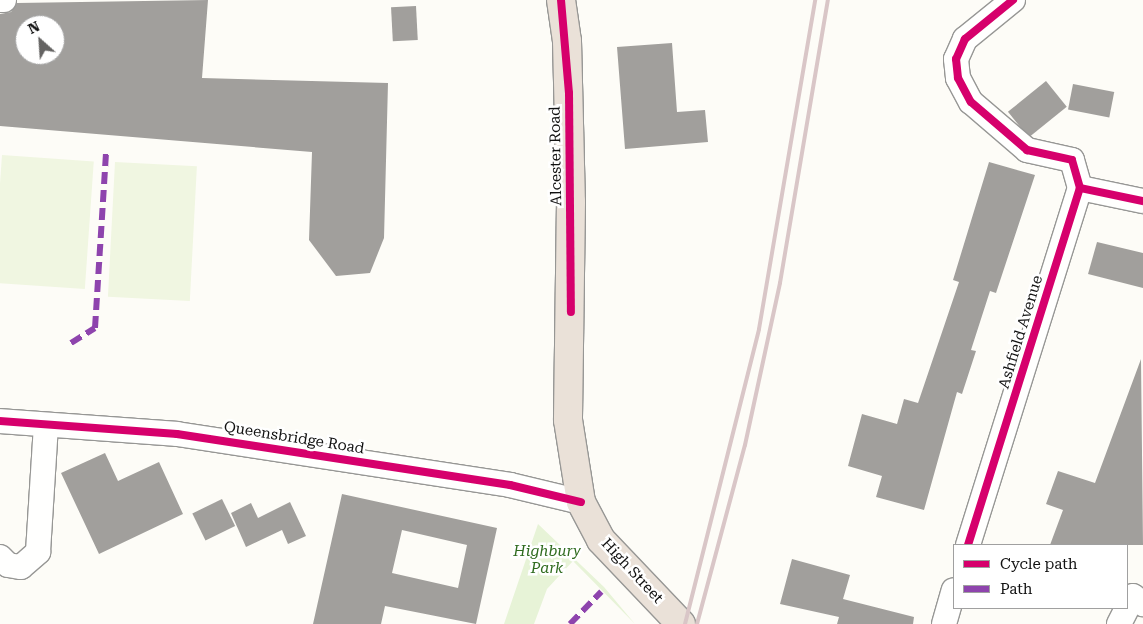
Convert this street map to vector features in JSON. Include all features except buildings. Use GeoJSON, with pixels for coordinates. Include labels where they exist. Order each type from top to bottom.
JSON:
{"type":"FeatureCollection","features":[{"type":"Feature","properties":{"kind":"highway","name":"Alcester Road"},"geometry":{"type":"LineString","coordinates":[[561,0],[567,42],[571,202],[568,420],[581,502]]}},
{"type":"Feature","properties":{"kind":"highway","name":"High Street"},"geometry":{"type":"LineString","coordinates":[[581,502],[601,540],[675,618]]}},
{"type":"Feature","properties":{"kind":"street"},"geometry":{"type":"LineString","coordinates":[[1014,0],[965,39],[956,59],[958,78],[971,102],[1027,150],[1072,160],[1080,188],[1143,201]]}},
{"type":"Feature","properties":{"kind":"street","name":"Ashfield Avenue"},"geometry":{"type":"LineString","coordinates":[[968,544],[1080,188]]}},
{"type":"Feature","properties":{"kind":"street","name":"Queensbridge Road"},"geometry":{"type":"LineString","coordinates":[[0,421],[178,434],[510,486],[581,502]]}},
{"type":"Feature","properties":{"kind":"street"},"geometry":{"type":"LineString","coordinates":[[0,557],[8,565],[20,567],[38,552],[46,425]]}},
{"type":"Feature","properties":{"kind":"street"},"geometry":{"type":"LineString","coordinates":[[944,624],[953,593]]}},
{"type":"Feature","properties":{"kind":"street"},"geometry":{"type":"LineString","coordinates":[[1128,606],[1133,596],[1143,604]]}},
{"type":"Feature","properties":{"kind":"street"},"geometry":{"type":"LineString","coordinates":[[1119,624],[1126,609]]}},
{"type":"Feature","properties":{"kind":"green space"},"geometry":{"type":"Polygon","coordinates":[[[2,155],[94,161],[85,289],[0,283],[0,184],[2,155]]]}},
{"type":"Feature","properties":{"kind":"green space"},"geometry":{"type":"Polygon","coordinates":[[[115,162],[197,166],[190,301],[108,297],[115,162]]]}},
{"type":"Feature","properties":{"kind":"green space","name":"Highbury Park"},"geometry":{"type":"Polygon","coordinates":[[[538,524],[604,587],[635,624],[573,561],[547,589],[534,624],[504,624],[538,524]]]}},
{"type":"Feature","properties":{"kind":"railway"},"geometry":{"type":"LineString","coordinates":[[685,624],[759,329],[815,0]]}},
{"type":"Feature","properties":{"kind":"railway"},"geometry":{"type":"LineString","coordinates":[[697,624],[745,445],[780,283],[828,0]]}},
{"type":"Feature","properties":{"kind":"marked path"},"geometry":{"type":"LineString","coordinates":[[71,343],[95,328],[106,151]]}},
{"type":"Feature","properties":{"kind":"marked path"},"geometry":{"type":"LineString","coordinates":[[570,624],[601,592]]}},
{"type":"Feature","properties":{"kind":"cycle path"},"geometry":{"type":"LineString","coordinates":[[561,0],[569,93],[571,312]]}},
{"type":"Feature","properties":{"kind":"cycle path"},"geometry":{"type":"LineString","coordinates":[[1013,0],[965,39],[956,59],[958,78],[971,102],[1027,150],[1072,160],[1080,188]]}},
{"type":"Feature","properties":{"kind":"cycle path"},"geometry":{"type":"LineString","coordinates":[[968,544],[1080,188],[1143,201]]}},
{"type":"Feature","properties":{"kind":"cycle path"},"geometry":{"type":"LineString","coordinates":[[0,421],[177,434],[510,485],[581,502]]}}]}
